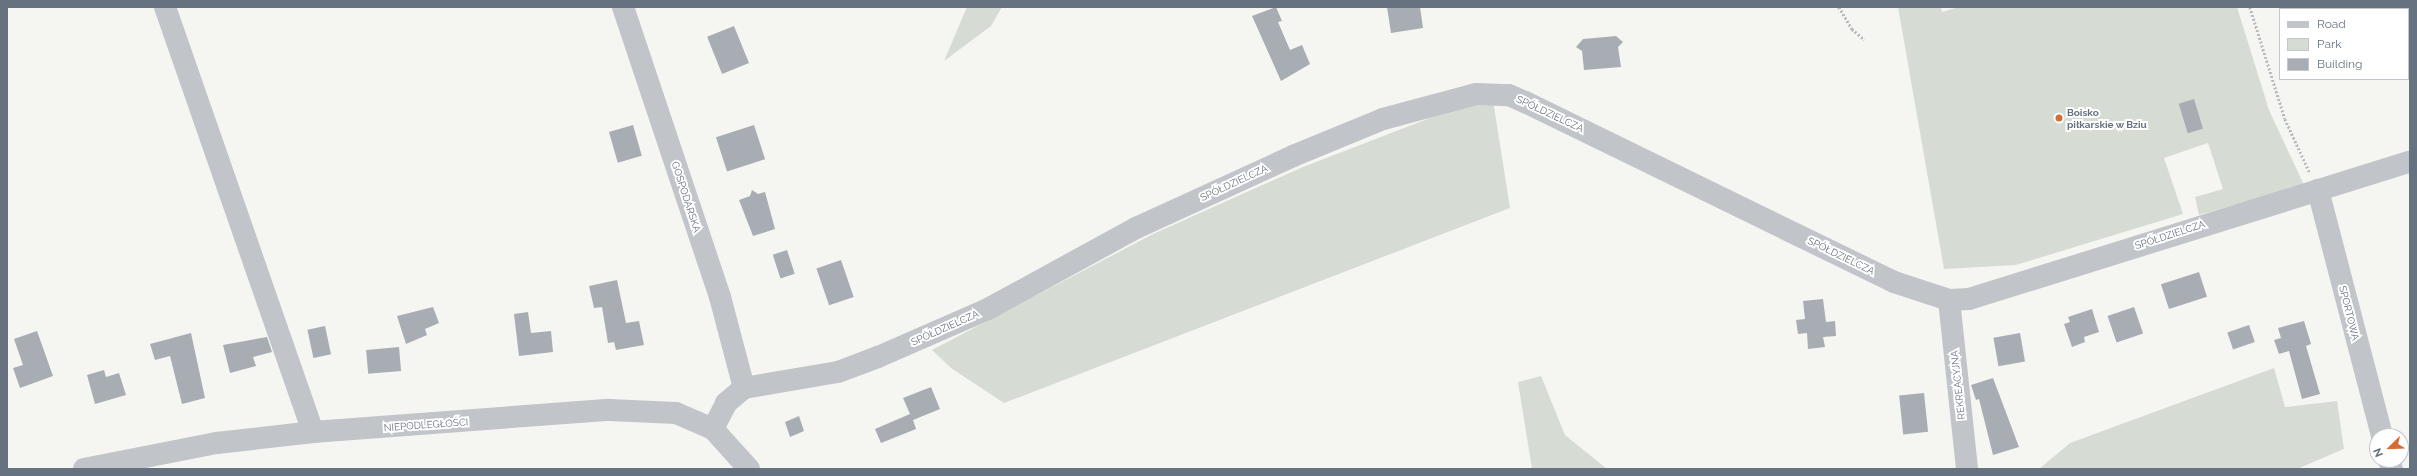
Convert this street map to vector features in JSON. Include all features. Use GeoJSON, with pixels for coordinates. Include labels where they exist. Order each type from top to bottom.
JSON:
{"type":"FeatureCollection","features":[{"type":"Feature","properties":{"kind":"street"},"geometry":{"type":"LineString","coordinates":[[165,7],[313,432]]}},
{"type":"Feature","properties":{"kind":"street","name":"GOSPODARSKA"},"geometry":{"type":"LineString","coordinates":[[623,7],[720,297],[744,388]]}},
{"type":"Feature","properties":{"kind":"street","name":"SPÓŁDZIELCZA"},"geometry":{"type":"LineString","coordinates":[[744,388],[838,372],[878,357],[988,309],[1136,228],[1294,156],[1383,119],[1476,94],[1509,95],[1894,282],[1949,300],[1969,299],[2410,162]]}},
{"type":"Feature","properties":{"kind":"street","name":"SPORTOWA"},"geometry":{"type":"LineString","coordinates":[[2318,190],[2380,428]]}},
{"type":"Feature","properties":{"kind":"street","name":"REKREACYJNA"},"geometry":{"type":"LineString","coordinates":[[1949,300],[1967,469]]}},
{"type":"Feature","properties":{"kind":"street"},"geometry":{"type":"LineString","coordinates":[[713,429],[726,403],[744,388]]}},
{"type":"Feature","properties":{"kind":"street","name":"NIEPODLEGŁOŚCI"},"geometry":{"type":"LineString","coordinates":[[84,469],[218,443],[313,432],[609,410],[676,413],[713,429],[749,469]]}},
{"type":"Feature","properties":{"kind":"path"},"geometry":{"type":"LineString","coordinates":[[1839,7],[1852,29],[1864,39]]}},
{"type":"Feature","properties":{"kind":"path"},"geometry":{"type":"LineString","coordinates":[[2250,7],[2285,119],[2318,190]]}},
{"type":"Feature","properties":{"kind":"green space"},"geometry":{"type":"Polygon","coordinates":[[[967,7],[1002,7],[991,26],[944,61],[967,7]]]}},
{"type":"Feature","properties":{"kind":"green space"},"geometry":{"type":"Polygon","coordinates":[[[1898,7],[1941,7],[1942,12],[1959,7],[2237,7],[2269,110],[2304,185],[2199,215],[2195,197],[2223,189],[2208,143],[2164,158],[2183,214],[2016,265],[1944,269],[1898,7]]]}},
{"type":"Feature","properties":{"kind":"green space"},"geometry":{"type":"Polygon","coordinates":[[[1492,94],[1510,208],[1004,403],[951,368],[932,350],[1153,234],[1303,167],[1492,94]]]}},
{"type":"Feature","properties":{"kind":"green space"},"geometry":{"type":"Polygon","coordinates":[[[2274,368],[2285,407],[2337,401],[2344,449],[2297,469],[2039,469],[2070,443],[2274,368]]]}},
{"type":"Feature","properties":{"kind":"green space"},"geometry":{"type":"Polygon","coordinates":[[[1541,376],[1565,435],[1607,469],[1532,469],[1518,382],[1541,376]]]}},
{"type":"Feature","properties":{"kind":"building"},"geometry":{"type":"Polygon","coordinates":[[[1276,7],[1282,21],[1278,22],[1290,50],[1302,45],[1310,64],[1281,81],[1252,16],[1276,7]]]}},
{"type":"Feature","properties":{"kind":"building"},"geometry":{"type":"Polygon","coordinates":[[[1387,7],[1420,7],[1423,28],[1391,33],[1387,7]]]}},
{"type":"Feature","properties":{"kind":"building"},"geometry":{"type":"Polygon","coordinates":[[[734,26],[749,63],[722,74],[707,37],[734,26]]]}},
{"type":"Feature","properties":{"kind":"building"},"geometry":{"type":"Polygon","coordinates":[[[1616,36],[1623,42],[1618,47],[1621,67],[1584,70],[1582,51],[1576,47],[1583,39],[1616,36]]]}},
{"type":"Feature","properties":{"kind":"building"},"geometry":{"type":"Polygon","coordinates":[[[2194,99],[2203,129],[2188,133],[2179,104],[2194,99]]]}},
{"type":"Feature","properties":{"kind":"building"},"geometry":{"type":"Polygon","coordinates":[[[633,125],[642,156],[618,163],[609,132],[633,125]]]}},
{"type":"Feature","properties":{"kind":"building"},"geometry":{"type":"Polygon","coordinates":[[[754,125],[765,159],[727,172],[716,137],[754,125]]]}},
{"type":"Feature","properties":{"kind":"building"},"geometry":{"type":"Polygon","coordinates":[[[752,190],[758,194],[765,192],[775,229],[753,236],[739,200],[750,196],[752,190]]]}},
{"type":"Feature","properties":{"kind":"building"},"geometry":{"type":"Polygon","coordinates":[[[787,250],[795,274],[780,278],[773,255],[787,250]]]}},
{"type":"Feature","properties":{"kind":"building"},"geometry":{"type":"Polygon","coordinates":[[[841,260],[854,297],[829,305],[816,268],[841,260]]]}},
{"type":"Feature","properties":{"kind":"building"},"geometry":{"type":"Polygon","coordinates":[[[2199,272],[2207,297],[2169,309],[2161,284],[2199,272]]]}},
{"type":"Feature","properties":{"kind":"building"},"geometry":{"type":"Polygon","coordinates":[[[617,280],[626,323],[639,321],[644,345],[616,350],[614,342],[608,343],[602,307],[594,308],[589,286],[617,280]]]}},
{"type":"Feature","properties":{"kind":"building"},"geometry":{"type":"Polygon","coordinates":[[[1823,299],[1826,322],[1835,321],[1836,336],[1823,337],[1825,347],[1808,349],[1807,333],[1798,334],[1796,320],[1805,319],[1803,301],[1823,299]]]}},
{"type":"Feature","properties":{"kind":"building"},"geometry":{"type":"Polygon","coordinates":[[[433,307],[439,323],[425,329],[427,335],[406,344],[397,316],[433,307]]]}},
{"type":"Feature","properties":{"kind":"building"},"geometry":{"type":"Polygon","coordinates":[[[2134,307],[2143,333],[2117,343],[2108,316],[2134,307]]]}},
{"type":"Feature","properties":{"kind":"building"},"geometry":{"type":"Polygon","coordinates":[[[2092,309],[2099,332],[2084,337],[2085,342],[2072,347],[2064,324],[2070,322],[2068,317],[2092,309]]]}},
{"type":"Feature","properties":{"kind":"building"},"geometry":{"type":"Polygon","coordinates":[[[528,312],[531,333],[551,331],[553,352],[519,356],[514,314],[528,312]]]}},
{"type":"Feature","properties":{"kind":"building"},"geometry":{"type":"Polygon","coordinates":[[[2304,321],[2311,344],[2306,346],[2320,394],[2302,399],[2289,351],[2279,354],[2274,340],[2281,338],[2278,328],[2304,321]]]}},
{"type":"Feature","properties":{"kind":"building"},"geometry":{"type":"Polygon","coordinates":[[[2249,325],[2255,342],[2233,350],[2227,332],[2249,325]]]}},
{"type":"Feature","properties":{"kind":"building"},"geometry":{"type":"Polygon","coordinates":[[[325,326],[331,354],[313,358],[307,330],[325,326]]]}},
{"type":"Feature","properties":{"kind":"building"},"geometry":{"type":"Polygon","coordinates":[[[37,331],[53,376],[20,388],[13,368],[23,365],[14,339],[37,331]]]}},
{"type":"Feature","properties":{"kind":"building"},"geometry":{"type":"Polygon","coordinates":[[[191,333],[205,398],[182,404],[170,356],[155,360],[150,344],[191,333]]]}},
{"type":"Feature","properties":{"kind":"building"},"geometry":{"type":"Polygon","coordinates":[[[2020,333],[2025,362],[1998,366],[1993,338],[2020,333]]]}},
{"type":"Feature","properties":{"kind":"building"},"geometry":{"type":"Polygon","coordinates":[[[267,337],[272,352],[253,357],[256,366],[230,373],[223,345],[267,337]]]}},
{"type":"Feature","properties":{"kind":"building"},"geometry":{"type":"Polygon","coordinates":[[[399,347],[401,371],[368,374],[366,350],[399,347]]]}},
{"type":"Feature","properties":{"kind":"building"},"geometry":{"type":"Polygon","coordinates":[[[104,370],[106,377],[119,373],[126,395],[95,404],[87,375],[104,370]]]}},
{"type":"Feature","properties":{"kind":"building"},"geometry":{"type":"Polygon","coordinates":[[[1993,378],[2019,447],[1993,455],[1979,399],[1976,400],[1971,385],[1993,378]]]}},
{"type":"Feature","properties":{"kind":"building"},"geometry":{"type":"Polygon","coordinates":[[[931,387],[940,409],[913,420],[916,429],[881,443],[875,429],[910,414],[903,398],[931,387]]]}},
{"type":"Feature","properties":{"kind":"building"},"geometry":{"type":"Polygon","coordinates":[[[1924,393],[1928,432],[1903,434],[1899,396],[1924,393]]]}},
{"type":"Feature","properties":{"kind":"building"},"geometry":{"type":"Polygon","coordinates":[[[799,416],[804,431],[790,437],[785,422],[799,416]]]}},
{"type":"Feature","properties":{"kind":"place","name":"Boisko piłkarskie w Bziu"},"geometry":{"type":"Point","coordinates":[2059,118]}}]}
